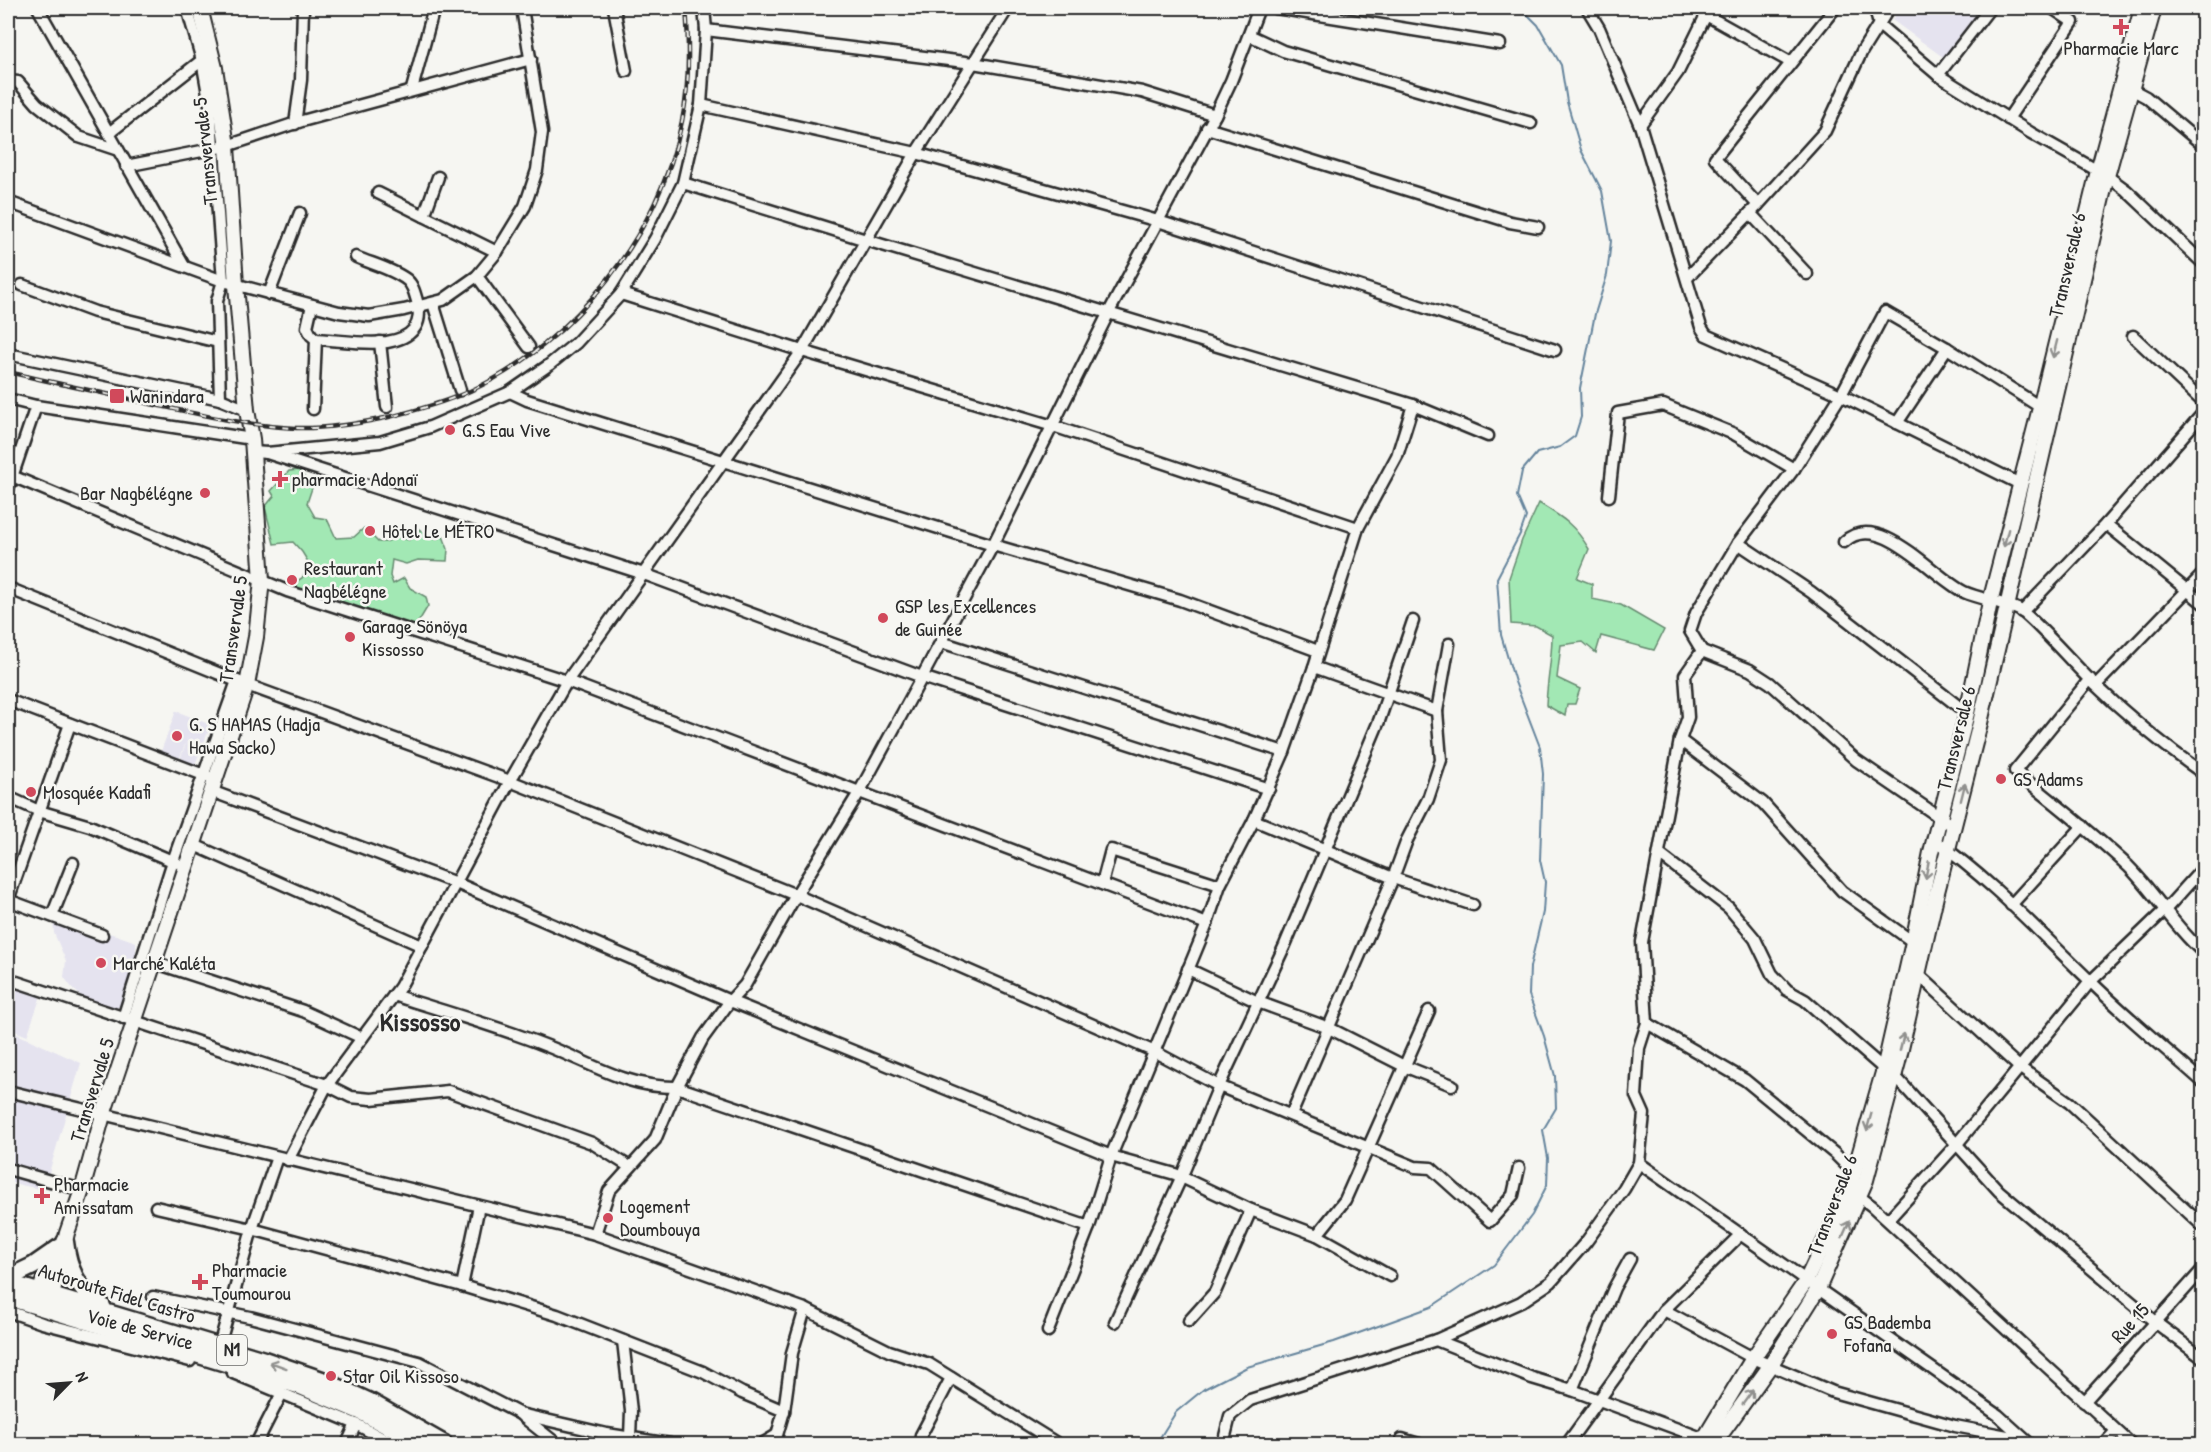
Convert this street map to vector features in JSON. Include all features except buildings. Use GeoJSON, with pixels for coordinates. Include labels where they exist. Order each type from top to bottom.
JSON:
{"type":"FeatureCollection","features":[{"type":"Feature","properties":{"kind":"highway"},"geometry":{"type":"LineString","coordinates":[[8,1278],[33,1266],[64,1241],[70,1268],[81,1288],[92,1300],[115,1314]]}},
{"type":"Feature","properties":{"kind":"highway","name":"Autoroute Fidel Castro"},"geometry":{"type":"LineString","coordinates":[[8,1298],[44,1300],[115,1314],[322,1380],[370,1402],[444,1444]]}},
{"type":"Feature","properties":{"kind":"highway","name":"Autoroute Fidel Castro"},"geometry":{"type":"LineString","coordinates":[[44,1300],[298,1385],[362,1412],[421,1444]]}},
{"type":"Feature","properties":{"kind":"main road","name":"Transvervale 5"},"geometry":{"type":"LineString","coordinates":[[44,1300],[82,1190],[128,1019],[153,962],[179,864],[192,844],[256,637],[262,580],[252,446],[230,283],[220,147],[200,8]]}},
{"type":"Feature","properties":{"kind":"main road","name":"Transversale 6"},"geometry":{"type":"LineString","coordinates":[[1711,1443],[1753,1358],[1806,1281],[1849,1190],[1919,975],[2008,606],[2046,411],[2142,8]]}},
{"type":"Feature","properties":{"kind":"main road","name":"Transversale 6"},"geometry":{"type":"LineString","coordinates":[[2103,174],[2131,89],[2154,8]]}},
{"type":"Feature","properties":{"kind":"main road","name":"Transversale 6"},"geometry":{"type":"LineString","coordinates":[[1711,1443],[1770,1366],[1818,1289],[1860,1197],[1889,1072],[1934,840],[1967,713],[1990,602],[2020,484],[2046,411]]}},
{"type":"Feature","properties":{"kind":"street"},"geometry":{"type":"LineString","coordinates":[[38,8],[184,266]]}},
{"type":"Feature","properties":{"kind":"street"},"geometry":{"type":"LineString","coordinates":[[109,133],[206,56],[187,8]]}},
{"type":"Feature","properties":{"kind":"street"},"geometry":{"type":"LineString","coordinates":[[295,124],[300,80],[303,8]]}},
{"type":"Feature","properties":{"kind":"street"},"geometry":{"type":"LineString","coordinates":[[412,90],[434,8]]}},
{"type":"Feature","properties":{"kind":"street"},"geometry":{"type":"LineString","coordinates":[[8,202],[230,283],[339,312],[369,316],[443,300],[477,276],[497,252],[525,206],[537,170],[542,132],[522,8]]}},
{"type":"Feature","properties":{"kind":"street"},"geometry":{"type":"LineString","coordinates":[[614,8],[626,71]]}},
{"type":"Feature","properties":{"kind":"street"},"geometry":{"type":"LineString","coordinates":[[267,453],[380,442],[430,427],[510,392],[576,343],[621,294],[655,239],[682,183],[701,105],[706,30],[704,8]]}},
{"type":"Feature","properties":{"kind":"street"},"geometry":{"type":"LineString","coordinates":[[219,1346],[252,1229],[282,1158],[327,1085],[394,995],[567,681],[802,351],[916,153],[1008,8]]}},
{"type":"Feature","properties":{"kind":"street"},"geometry":{"type":"LineString","coordinates":[[595,1234],[609,1191],[655,1140],[677,1087],[703,1038],[730,1001],[745,985],[796,895],[860,791],[941,642],[993,545],[1109,312],[1215,115],[1231,81],[1259,8]]}},
{"type":"Feature","properties":{"kind":"street"},"geometry":{"type":"LineString","coordinates":[[1276,8],[1500,44]]}},
{"type":"Feature","properties":{"kind":"street"},"geometry":{"type":"LineString","coordinates":[[1587,8],[1599,28],[1640,125],[1701,327],[1706,335],[1841,394],[2020,484]]}},
{"type":"Feature","properties":{"kind":"street"},"geometry":{"type":"LineString","coordinates":[[1807,274],[1715,158],[1835,8]]}},
{"type":"Feature","properties":{"kind":"street"},"geometry":{"type":"LineString","coordinates":[[1875,8],[1879,25],[1938,75],[2126,190],[2204,264]]}},
{"type":"Feature","properties":{"kind":"street"},"geometry":{"type":"LineString","coordinates":[[1687,278],[1825,131],[1862,51],[1889,8]]}},
{"type":"Feature","properties":{"kind":"street"},"geometry":{"type":"LineString","coordinates":[[1938,75],[1990,8]]}},
{"type":"Feature","properties":{"kind":"street"},"geometry":{"type":"LineString","coordinates":[[2008,119],[2073,22],[2052,8]]}},
{"type":"Feature","properties":{"kind":"street"},"geometry":{"type":"LineString","coordinates":[[1640,125],[1678,72],[1706,15],[1790,62]]}},
{"type":"Feature","properties":{"kind":"street"},"geometry":{"type":"LineString","coordinates":[[706,30],[973,63],[1142,92],[1215,115]]}},
{"type":"Feature","properties":{"kind":"street"},"geometry":{"type":"LineString","coordinates":[[1249,35],[1283,51],[1531,123]]}},
{"type":"Feature","properties":{"kind":"street"},"geometry":{"type":"LineString","coordinates":[[126,166],[220,147],[412,90],[531,59]]}},
{"type":"Feature","properties":{"kind":"street"},"geometry":{"type":"LineString","coordinates":[[8,81],[18,82],[37,104],[79,137],[118,150]]}},
{"type":"Feature","properties":{"kind":"street"},"geometry":{"type":"LineString","coordinates":[[2131,89],[2146,97],[2204,146]]}},
{"type":"Feature","properties":{"kind":"street"},"geometry":{"type":"LineString","coordinates":[[701,105],[916,153],[1158,221],[1555,350]]}},
{"type":"Feature","properties":{"kind":"street"},"geometry":{"type":"LineString","coordinates":[[1207,128],[1510,222],[1538,227]]}},
{"type":"Feature","properties":{"kind":"street"},"geometry":{"type":"LineString","coordinates":[[424,216],[438,177]]}},
{"type":"Feature","properties":{"kind":"street"},"geometry":{"type":"LineString","coordinates":[[682,183],[1413,405],[1488,436]]}},
{"type":"Feature","properties":{"kind":"street"},"geometry":{"type":"LineString","coordinates":[[378,193],[497,252]]}},
{"type":"Feature","properties":{"kind":"street"},"geometry":{"type":"LineString","coordinates":[[269,294],[300,213]]}},
{"type":"Feature","properties":{"kind":"street"},"geometry":{"type":"LineString","coordinates":[[312,305],[307,327],[316,339],[388,342],[415,329],[420,322],[419,307],[410,282],[356,257]]}},
{"type":"Feature","properties":{"kind":"street"},"geometry":{"type":"LineString","coordinates":[[477,276],[529,347]]}},
{"type":"Feature","properties":{"kind":"street"},"geometry":{"type":"LineString","coordinates":[[220,399],[217,301],[230,283]]}},
{"type":"Feature","properties":{"kind":"street"},"geometry":{"type":"LineString","coordinates":[[22,285],[95,312],[218,342]]}},
{"type":"Feature","properties":{"kind":"street"},"geometry":{"type":"LineString","coordinates":[[621,294],[1053,426],[1358,528]]}},
{"type":"Feature","properties":{"kind":"street"},"geometry":{"type":"LineString","coordinates":[[433,303],[460,390]]}},
{"type":"Feature","properties":{"kind":"street"},"geometry":{"type":"LineString","coordinates":[[1954,827],[1856,760],[1770,683],[1750,670],[1702,651],[1690,632],[1696,613],[1738,543],[1794,469],[1841,394],[1885,312],[1947,348],[2046,411]]}},
{"type":"Feature","properties":{"kind":"street"},"geometry":{"type":"LineString","coordinates":[[2133,336],[2204,403]]}},
{"type":"Feature","properties":{"kind":"street"},"geometry":{"type":"LineString","coordinates":[[313,410],[316,339]]}},
{"type":"Feature","properties":{"kind":"street"},"geometry":{"type":"LineString","coordinates":[[380,342],[387,407]]}},
{"type":"Feature","properties":{"kind":"street"},"geometry":{"type":"LineString","coordinates":[[1897,423],[1947,348]]}},
{"type":"Feature","properties":{"kind":"street"},"geometry":{"type":"LineString","coordinates":[[8,354],[220,399],[247,410]]}},
{"type":"Feature","properties":{"kind":"street"},"geometry":{"type":"LineString","coordinates":[[510,392],[527,400],[993,545],[1180,600],[1318,651]]}},
{"type":"Feature","properties":{"kind":"street"},"geometry":{"type":"LineString","coordinates":[[8,399],[252,446],[267,453],[644,574],[922,677],[1269,789]]}},
{"type":"Feature","properties":{"kind":"street"},"geometry":{"type":"LineString","coordinates":[[1048,1330],[1089,1227],[1111,1156],[1207,924],[1220,885],[1269,789],[1284,752],[1314,667],[1358,528],[1397,456],[1413,405]]}},
{"type":"Feature","properties":{"kind":"street"},"geometry":{"type":"LineString","coordinates":[[1609,496],[1618,413],[1663,405],[1734,434],[1794,469]]}},
{"type":"Feature","properties":{"kind":"street"},"geometry":{"type":"LineString","coordinates":[[8,489],[36,406]]}},
{"type":"Feature","properties":{"kind":"street"},"geometry":{"type":"LineString","coordinates":[[2022,612],[2106,524],[2204,412]]}},
{"type":"Feature","properties":{"kind":"street"},"geometry":{"type":"LineString","coordinates":[[12,476],[287,591],[567,681],[1207,924]]}},
{"type":"Feature","properties":{"kind":"street"},"geometry":{"type":"LineString","coordinates":[[2106,524],[2204,603]]}},
{"type":"Feature","properties":{"kind":"street"},"geometry":{"type":"LineString","coordinates":[[1844,542],[1852,535],[1868,532],[1898,542],[1946,581],[1965,592],[2022,612],[2093,682],[2204,774]]}},
{"type":"Feature","properties":{"kind":"street"},"geometry":{"type":"LineString","coordinates":[[1738,543],[1811,592],[1967,713]]}},
{"type":"Feature","properties":{"kind":"street"},"geometry":{"type":"LineString","coordinates":[[2204,573],[2093,682],[2015,771],[2084,826],[2129,867],[2166,909],[2188,940],[2204,953]]}},
{"type":"Feature","properties":{"kind":"street"},"geometry":{"type":"LineString","coordinates":[[8,588],[242,683],[510,781],[796,895],[1155,1052],[1219,1086],[1415,1167],[1431,1168],[1490,1221],[1513,1195],[1519,1168]]}},
{"type":"Feature","properties":{"kind":"street"},"geometry":{"type":"LineString","coordinates":[[1115,1322],[1325,850],[1379,722],[1413,621]]}},
{"type":"Feature","properties":{"kind":"street"},"geometry":{"type":"LineString","coordinates":[[941,642],[1284,752]]}},
{"type":"Feature","properties":{"kind":"street"},"geometry":{"type":"LineString","coordinates":[[1291,1115],[1393,878],[1407,840],[1428,799],[1441,760],[1437,711],[1449,644]]}},
{"type":"Feature","properties":{"kind":"street"},"geometry":{"type":"LineString","coordinates":[[1223,1444],[1230,1416],[1250,1400],[1436,1340],[1521,1302],[1551,1282],[1586,1242],[1624,1189],[1639,1163],[1644,1114],[1636,1096],[1639,1048],[1647,1023],[1642,942],[1680,740],[1688,717],[1685,675],[1702,651]]}},
{"type":"Feature","properties":{"kind":"street"},"geometry":{"type":"LineString","coordinates":[[1314,667],[1437,711]]}},
{"type":"Feature","properties":{"kind":"street"},"geometry":{"type":"LineString","coordinates":[[9,705],[70,724],[456,884],[730,1001],[1111,1156],[1181,1178],[1251,1210],[1317,1235],[1390,1276]]}},
{"type":"Feature","properties":{"kind":"street"},"geometry":{"type":"LineString","coordinates":[[70,724],[8,900],[102,935]]}},
{"type":"Feature","properties":{"kind":"street"},"geometry":{"type":"LineString","coordinates":[[1680,740],[1763,803],[1842,891],[1913,942]]}},
{"type":"Feature","properties":{"kind":"street"},"geometry":{"type":"LineString","coordinates":[[128,1019],[179,864],[210,782]]}},
{"type":"Feature","properties":{"kind":"street"},"geometry":{"type":"LineString","coordinates":[[8,797],[39,811],[90,826],[179,864]]}},
{"type":"Feature","properties":{"kind":"street"},"geometry":{"type":"LineString","coordinates":[[1254,820],[1393,878],[1473,905]]}},
{"type":"Feature","properties":{"kind":"street"},"geometry":{"type":"LineString","coordinates":[[2011,905],[2084,826]]}},
{"type":"Feature","properties":{"kind":"street"},"geometry":{"type":"LineString","coordinates":[[1934,840],[2011,905],[2090,981],[2204,1083]]}},
{"type":"Feature","properties":{"kind":"street"},"geometry":{"type":"LineString","coordinates":[[192,844],[422,946]]}},
{"type":"Feature","properties":{"kind":"street"},"geometry":{"type":"LineString","coordinates":[[1102,884],[1112,850],[1220,885]]}},
{"type":"Feature","properties":{"kind":"street"},"geometry":{"type":"LineString","coordinates":[[1659,854],[1729,908],[1755,939],[1772,974],[1787,990],[1805,1000],[1889,1072],[1999,1191],[2155,1322],[2204,1359]]}},
{"type":"Feature","properties":{"kind":"street"},"geometry":{"type":"LineString","coordinates":[[52,916],[73,863]]}},
{"type":"Feature","properties":{"kind":"street"},"geometry":{"type":"LineString","coordinates":[[1888,1220],[1956,1145],[2090,981],[2166,909],[2204,867]]}},
{"type":"Feature","properties":{"kind":"street"},"geometry":{"type":"LineString","coordinates":[[153,962],[303,1011],[362,1038]]}},
{"type":"Feature","properties":{"kind":"street"},"geometry":{"type":"LineString","coordinates":[[1188,969],[1258,1002],[1329,1028],[1404,1065],[1452,1084]]}},
{"type":"Feature","properties":{"kind":"street"},"geometry":{"type":"LineString","coordinates":[[1919,975],[2019,1066],[2070,1103],[2204,1227]]}},
{"type":"Feature","properties":{"kind":"street"},"geometry":{"type":"LineString","coordinates":[[8,979],[327,1085],[351,1097],[371,1099],[448,1091],[592,1143],[630,1167]]}},
{"type":"Feature","properties":{"kind":"street"},"geometry":{"type":"LineString","coordinates":[[394,995],[547,1046],[621,1080],[660,1088],[677,1087],[1089,1227]]}},
{"type":"Feature","properties":{"kind":"street"},"geometry":{"type":"LineString","coordinates":[[1317,1235],[1345,1200],[1429,1011]]}},
{"type":"Feature","properties":{"kind":"street"},"geometry":{"type":"LineString","coordinates":[[1647,1023],[1745,1080],[1835,1154],[1854,1173]]}},
{"type":"Feature","properties":{"kind":"street"},"geometry":{"type":"LineString","coordinates":[[8,1091],[595,1234],[805,1309],[889,1351],[929,1364],[1058,1444]]}},
{"type":"Feature","properties":{"kind":"street"},"geometry":{"type":"LineString","coordinates":[[1639,1163],[1998,1415],[2026,1442]]}},
{"type":"Feature","properties":{"kind":"street"},"geometry":{"type":"LineString","coordinates":[[8,1169],[82,1190]]}},
{"type":"Feature","properties":{"kind":"street"},"geometry":{"type":"LineString","coordinates":[[1860,1197],[2132,1444]]}},
{"type":"Feature","properties":{"kind":"street"},"geometry":{"type":"LineString","coordinates":[[462,1286],[479,1206]]}},
{"type":"Feature","properties":{"kind":"street"},"geometry":{"type":"LineString","coordinates":[[156,1207],[252,1229],[462,1286],[557,1315],[703,1372],[742,1393],[784,1411]]}},
{"type":"Feature","properties":{"kind":"street"},"geometry":{"type":"LineString","coordinates":[[1189,1321],[1215,1292],[1251,1210]]}},
{"type":"Feature","properties":{"kind":"street"},"geometry":{"type":"LineString","coordinates":[[1567,1444],[1664,1310],[1742,1234]]}},
{"type":"Feature","properties":{"kind":"street"},"geometry":{"type":"LineString","coordinates":[[1572,1390],[1614,1288],[1630,1259]]}},
{"type":"Feature","properties":{"kind":"street","name":"Rue 15"},"geometry":{"type":"LineString","coordinates":[[2084,1402],[2204,1268]]}},
{"type":"Feature","properties":{"kind":"street"},"geometry":{"type":"LineString","coordinates":[[153,1297],[227,1312],[419,1362],[520,1414],[605,1439],[630,1437],[670,1444]]}},
{"type":"Feature","properties":{"kind":"street","name":"Voie de Service"},"geometry":{"type":"LineString","coordinates":[[8,1298],[42,1323],[177,1357],[241,1376],[356,1424],[393,1444]]}},
{"type":"Feature","properties":{"kind":"street"},"geometry":{"type":"LineString","coordinates":[[762,1444],[777,1435],[784,1411],[792,1353],[805,1309]]}},
{"type":"Feature","properties":{"kind":"street"},"geometry":{"type":"LineString","coordinates":[[1664,1310],[1753,1358],[1833,1392],[1955,1426],[2026,1442]]}},
{"type":"Feature","properties":{"kind":"street"},"geometry":{"type":"LineString","coordinates":[[1436,1340],[1711,1443]]}},
{"type":"Feature","properties":{"kind":"street"},"geometry":{"type":"LineString","coordinates":[[623,1341],[631,1412],[630,1437]]}},
{"type":"Feature","properties":{"kind":"street"},"geometry":{"type":"LineString","coordinates":[[920,1444],[921,1435],[951,1378]]}},
{"type":"Feature","properties":{"kind":"street"},"geometry":{"type":"LineString","coordinates":[[256,1444],[282,1392]]}},
{"type":"Feature","properties":{"kind":"street"},"geometry":{"type":"LineString","coordinates":[[520,1414],[557,1444]]}},
{"type":"Feature","properties":{"kind":"street"},"geometry":{"type":"LineString","coordinates":[[348,1444],[356,1424]]}},
{"type":"Feature","properties":{"kind":"street"},"geometry":{"type":"LineString","coordinates":[[2104,1444],[2116,1431]]}},
{"type":"Feature","properties":{"kind":"street"},"geometry":{"type":"LineString","coordinates":[[1402,1439],[1419,1444]]}},
{"type":"Feature","properties":{"kind":"shaded area"},"geometry":{"type":"Polygon","coordinates":[[[1900,8],[1978,8],[1982,11],[1947,60],[1892,20],[1900,8]]]}},
{"type":"Feature","properties":{"kind":"shaded area"},"geometry":{"type":"Polygon","coordinates":[[[176,711],[211,725],[194,767],[179,762],[190,733],[178,762],[160,754],[176,711]]]}},
{"type":"Feature","properties":{"kind":"shaded area","name":"Marché Kaléta"},"geometry":{"type":"Polygon","coordinates":[[[53,919],[136,942],[136,965],[124,1007],[108,1008],[87,1001],[73,989],[64,977],[66,961],[54,933],[53,919]]]}},
{"type":"Feature","properties":{"kind":"shaded area"},"geometry":{"type":"Polygon","coordinates":[[[19,986],[42,993],[27,1036],[8,1028],[8,1012],[19,986]]]}},
{"type":"Feature","properties":{"kind":"shaded area"},"geometry":{"type":"Polygon","coordinates":[[[8,1030],[81,1063],[44,1190],[8,1182],[8,1030]]]}},
{"type":"Feature","properties":{"kind":"green space"},"geometry":{"type":"Polygon","coordinates":[[[299,470],[312,488],[307,503],[315,517],[327,519],[336,538],[354,537],[364,528],[378,542],[386,542],[396,537],[409,540],[417,528],[435,539],[443,536],[448,549],[447,561],[418,560],[406,564],[392,560],[390,576],[393,584],[404,578],[410,588],[426,597],[428,606],[416,626],[389,628],[380,615],[339,603],[342,594],[335,585],[306,592],[294,599],[287,587],[302,578],[310,565],[293,542],[274,544],[265,507],[274,496],[271,491],[289,471],[299,470]]]}},
{"type":"Feature","properties":{"kind":"green space"},"geometry":{"type":"Polygon","coordinates":[[[1539,503],[1567,522],[1589,549],[1577,578],[1592,584],[1592,599],[1621,605],[1664,630],[1654,650],[1601,636],[1596,653],[1583,642],[1561,645],[1557,678],[1580,689],[1575,704],[1567,704],[1565,716],[1546,705],[1552,635],[1536,626],[1511,624],[1509,578],[1522,540],[1539,503]]]}},
{"type":"Feature","properties":{"kind":"waterway"},"geometry":{"type":"LineString","coordinates":[[1156,1444],[1176,1412],[1204,1389],[1247,1367],[1334,1342],[1431,1307],[1494,1265],[1532,1215],[1547,1185],[1548,1158],[1543,1130],[1556,1108],[1555,1076],[1529,995],[1530,967],[1543,912],[1545,882],[1540,860],[1543,774],[1540,747],[1515,682],[1501,635],[1497,578],[1520,534],[1526,517],[1517,496],[1522,471],[1537,453],[1560,447],[1575,436],[1581,417],[1580,388],[1595,314],[1607,275],[1611,241],[1602,191],[1581,150],[1567,102],[1561,65],[1538,25],[1521,8]]}},
{"type":"Feature","properties":{"kind":"railway"},"geometry":{"type":"LineString","coordinates":[[8,372],[223,419],[296,428],[341,426],[385,418],[470,391],[508,370],[544,344],[577,314],[607,280],[633,243],[654,204],[671,163],[682,121],[688,64],[686,8]]}},
{"type":"Feature","properties":{"kind":"place","name":"Pharmacie Marc"},"geometry":{"type":"Point","coordinates":[2121,27]}},
{"type":"Feature","properties":{"kind":"place","name":"Wanindara"},"geometry":{"type":"Point","coordinates":[117,396]}},
{"type":"Feature","properties":{"kind":"place","name":"G.S Eau Vive"},"geometry":{"type":"Point","coordinates":[450,430]}},
{"type":"Feature","properties":{"kind":"place","name":"pharmacie Adonaï"},"geometry":{"type":"Point","coordinates":[280,479]}},
{"type":"Feature","properties":{"kind":"place","name":"Bar Nagbélégne"},"geometry":{"type":"Point","coordinates":[205,493]}},
{"type":"Feature","properties":{"kind":"place","name":"Hôtel Le MÉTRO"},"geometry":{"type":"Point","coordinates":[370,531]}},
{"type":"Feature","properties":{"kind":"place","name":"Restaurant Nagbélégne"},"geometry":{"type":"Point","coordinates":[292,580]}},
{"type":"Feature","properties":{"kind":"place","name":"GSP les Excellences de Guinée"},"geometry":{"type":"Point","coordinates":[883,618]}},
{"type":"Feature","properties":{"kind":"place","name":"Garage Sönöya Kissosso"},"geometry":{"type":"Point","coordinates":[350,637]}},
{"type":"Feature","properties":{"kind":"place","name":"G. S HAMAS (Hadja Hawa Sacko)"},"geometry":{"type":"Point","coordinates":[177,736]}},
{"type":"Feature","properties":{"kind":"place","name":"GS Adams"},"geometry":{"type":"Point","coordinates":[2001,779]}},
{"type":"Feature","properties":{"kind":"place","name":"Mosquée Kadafi"},"geometry":{"type":"Point","coordinates":[31,792]}},
{"type":"Feature","properties":{"kind":"place","name":"Marché Kaléta"},"geometry":{"type":"Point","coordinates":[101,963]}},
{"type":"Feature","properties":{"kind":"place","name":"Pharmacie Amissatam"},"geometry":{"type":"Point","coordinates":[42,1196]}},
{"type":"Feature","properties":{"kind":"place","name":"Logement Doumbouya"},"geometry":{"type":"Point","coordinates":[608,1218]}},
{"type":"Feature","properties":{"kind":"place","name":"Pharmacie Toumourou"},"geometry":{"type":"Point","coordinates":[200,1282]}},
{"type":"Feature","properties":{"kind":"place","name":"GS Bademba Fofana"},"geometry":{"type":"Point","coordinates":[1832,1334]}},
{"type":"Feature","properties":{"kind":"place","name":"Star Oil Kissoso"},"geometry":{"type":"Point","coordinates":[331,1376]}},
{"type":"Feature","properties":{"kind":"district","name":"Kissosso"},"geometry":{"type":"Point","coordinates":[420,1022]}}]}
